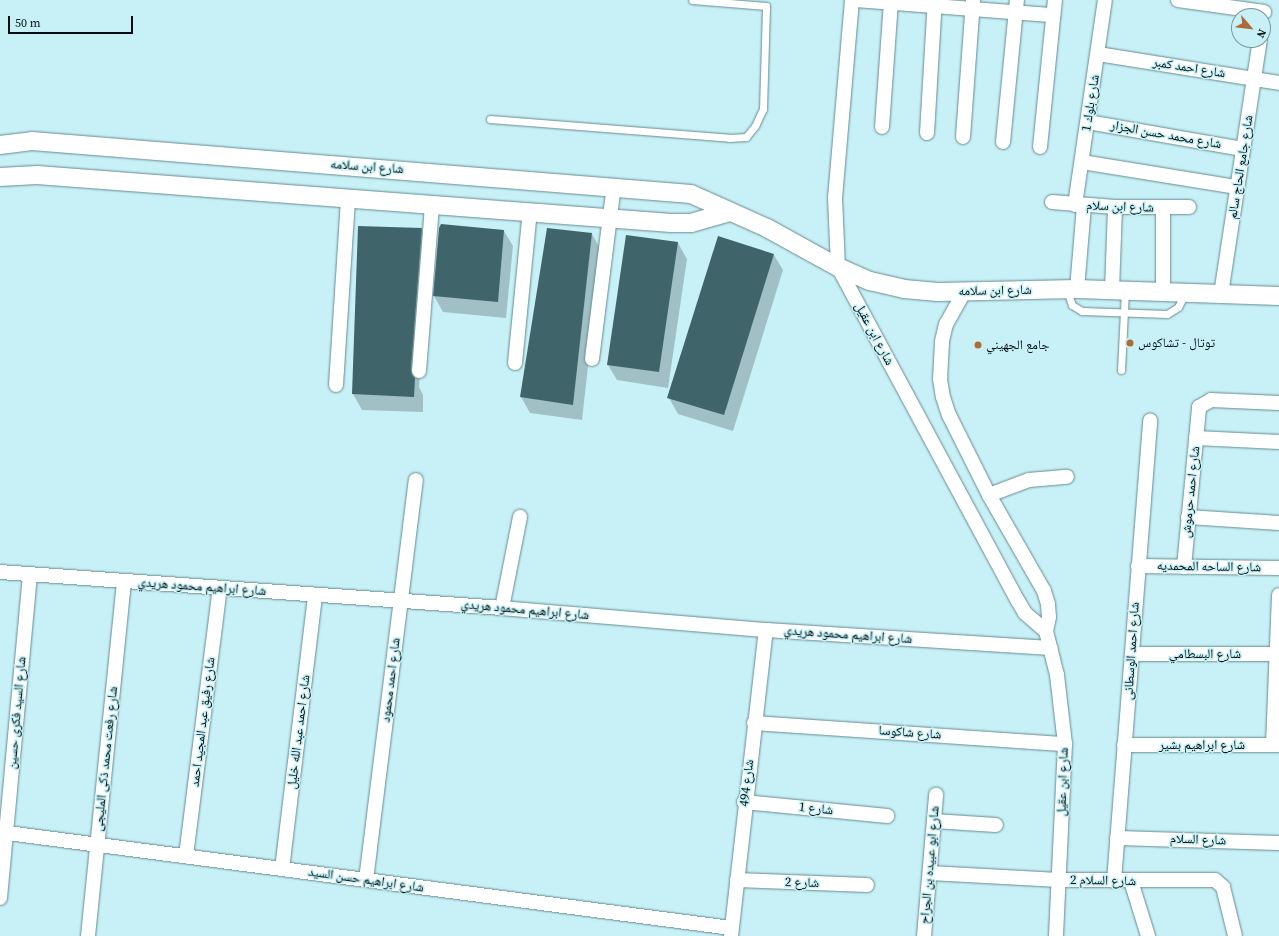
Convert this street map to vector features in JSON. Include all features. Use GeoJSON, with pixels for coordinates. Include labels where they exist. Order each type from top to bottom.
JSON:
{"type":"FeatureCollection","features":[{"type":"Feature","properties":{"kind":"street","name":"شارع ابن عقيل"},"geometry":{"type":"LineString","coordinates":[[852,0],[835,198],[838,267],[1018,601],[1025,613],[1046,631]]}},
{"type":"Feature","properties":{"kind":"street"},"geometry":{"type":"LineString","coordinates":[[856,0],[1017,6],[1053,15]]}},
{"type":"Feature","properties":{"kind":"street"},"geometry":{"type":"LineString","coordinates":[[1040,147],[1055,0]]}},
{"type":"Feature","properties":{"kind":"street","name":"شارع بلوك 1"},"geometry":{"type":"LineString","coordinates":[[1072,289],[1082,162],[1105,0]]}},
{"type":"Feature","properties":{"kind":"street"},"geometry":{"type":"LineString","coordinates":[[1178,0],[1241,8]]}},
{"type":"Feature","properties":{"kind":"street"},"geometry":{"type":"LineString","coordinates":[[882,127],[891,1]]}},
{"type":"Feature","properties":{"kind":"street"},"geometry":{"type":"LineString","coordinates":[[927,133],[934,3]]}},
{"type":"Feature","properties":{"kind":"street"},"geometry":{"type":"LineString","coordinates":[[963,137],[972,4]]}},
{"type":"Feature","properties":{"kind":"street"},"geometry":{"type":"LineString","coordinates":[[1003,142],[1017,6]]}},
{"type":"Feature","properties":{"kind":"street","name":"شارع جامع الحاج سالم"},"geometry":{"type":"LineString","coordinates":[[1222,294],[1259,48]]}},
{"type":"Feature","properties":{"kind":"street","name":"شارع احمد كمبر"},"geometry":{"type":"LineString","coordinates":[[1098,54],[1279,83]]}},
{"type":"Feature","properties":{"kind":"street","name":"شارع محمد حسن الجزار"},"geometry":{"type":"LineString","coordinates":[[1088,122],[1243,149]]}},
{"type":"Feature","properties":{"kind":"street","name":"شارع ابن سلامه"},"geometry":{"type":"LineString","coordinates":[[0,144],[32,141],[614,186],[691,194],[711,201],[729,212],[767,228],[838,267],[870,281],[904,289],[964,292],[1072,289],[1279,296]]}},
{"type":"Feature","properties":{"kind":"street"},"geometry":{"type":"LineString","coordinates":[[1082,162],[1238,187]]}},
{"type":"Feature","properties":{"kind":"street"},"geometry":{"type":"LineString","coordinates":[[0,177],[37,175],[691,223],[729,212]]}},
{"type":"Feature","properties":{"kind":"street"},"geometry":{"type":"LineString","coordinates":[[592,359],[614,186]]}},
{"type":"Feature","properties":{"kind":"street"},"geometry":{"type":"LineString","coordinates":[[336,385],[348,198]]}},
{"type":"Feature","properties":{"kind":"street","name":"شارع ابن سلام"},"geometry":{"type":"LineString","coordinates":[[1052,202],[1115,207],[1189,207]]}},
{"type":"Feature","properties":{"kind":"street"},"geometry":{"type":"LineString","coordinates":[[419,371],[432,204]]}},
{"type":"Feature","properties":{"kind":"street"},"geometry":{"type":"LineString","coordinates":[[1115,207],[1119,290]]}},
{"type":"Feature","properties":{"kind":"street"},"geometry":{"type":"LineString","coordinates":[[1163,208],[1163,292]]}},
{"type":"Feature","properties":{"kind":"street"},"geometry":{"type":"LineString","coordinates":[[515,363],[530,211]]}},
{"type":"Feature","properties":{"kind":"street","name":"شارع ابن عقيل"},"geometry":{"type":"LineString","coordinates":[[964,292],[946,324],[941,348],[940,379],[949,415],[989,495],[1044,591],[1049,618],[1046,631],[1061,698],[1065,744],[1060,880],[1056,936]]}},
{"type":"Feature","properties":{"kind":"street","name":"شارع احمد حرموش"},"geometry":{"type":"LineString","coordinates":[[1184,566],[1197,417],[1200,407],[1211,400],[1279,404]]}},
{"type":"Feature","properties":{"kind":"street","name":"شارع احمد الوسطانى"},"geometry":{"type":"LineString","coordinates":[[1114,881],[1150,420]]}},
{"type":"Feature","properties":{"kind":"street"},"geometry":{"type":"LineString","coordinates":[[1196,438],[1279,442]]}},
{"type":"Feature","properties":{"kind":"street"},"geometry":{"type":"LineString","coordinates":[[989,495],[1029,480],[1067,477]]}},
{"type":"Feature","properties":{"kind":"street","name":"شارع احمد محمود"},"geometry":{"type":"LineString","coordinates":[[366,880],[416,480]]}},
{"type":"Feature","properties":{"kind":"street"},"geometry":{"type":"LineString","coordinates":[[502,608],[520,517]]}},
{"type":"Feature","properties":{"kind":"street"},"geometry":{"type":"LineString","coordinates":[[1188,517],[1279,524]]}},
{"type":"Feature","properties":{"kind":"street","name":"شارع الساحه المحمديه"},"geometry":{"type":"LineString","coordinates":[[1138,566],[1279,568]]}},
{"type":"Feature","properties":{"kind":"street","name":"شارع ابراهيم محمود هريدي"},"geometry":{"type":"LineString","coordinates":[[0,572],[124,582],[401,600],[766,630],[1050,648]]}},
{"type":"Feature","properties":{"kind":"street","name":"شارع السيد فكرى حسين"},"geometry":{"type":"LineString","coordinates":[[0,898],[3,832],[30,575]]}},
{"type":"Feature","properties":{"kind":"street","name":"شارع رفعت محمد ذكى المليجى"},"geometry":{"type":"LineString","coordinates":[[88,936],[124,582]]}},
{"type":"Feature","properties":{"kind":"street","name":"شارع رفيق عبد المجيد احمد"},"geometry":{"type":"LineString","coordinates":[[186,856],[220,588]]}},
{"type":"Feature","properties":{"kind":"street","name":"شارع احمد عبد الله خليل"},"geometry":{"type":"LineString","coordinates":[[282,869],[315,594]]}},
{"type":"Feature","properties":{"kind":"street"},"geometry":{"type":"LineString","coordinates":[[1276,745],[1279,595]]}},
{"type":"Feature","properties":{"kind":"street","name":"شارع 494"},"geometry":{"type":"LineString","coordinates":[[731,932],[744,802],[766,630]]}},
{"type":"Feature","properties":{"kind":"street","name":"شارع البسطامي"},"geometry":{"type":"LineString","coordinates":[[1132,654],[1278,654]]}},
{"type":"Feature","properties":{"kind":"street","name":"شارع شاكوسا"},"geometry":{"type":"LineString","coordinates":[[754,723],[1065,744]]}},
{"type":"Feature","properties":{"kind":"street","name":"شارع ابراهيم بشير"},"geometry":{"type":"LineString","coordinates":[[1124,745],[1276,745]]}},
{"type":"Feature","properties":{"kind":"street","name":"شارع ابو عبيده بن الجراح"},"geometry":{"type":"LineString","coordinates":[[924,936],[936,795]]}},
{"type":"Feature","properties":{"kind":"street","name":"شارع 1"},"geometry":{"type":"LineString","coordinates":[[744,802],[887,816]]}},
{"type":"Feature","properties":{"kind":"street"},"geometry":{"type":"LineString","coordinates":[[934,821],[996,826]]}},
{"type":"Feature","properties":{"kind":"street","name":"شارع ابراهيم حسن السيد"},"geometry":{"type":"LineString","coordinates":[[3,832],[366,880],[731,932]]}},
{"type":"Feature","properties":{"kind":"street","name":"شارع السلام"},"geometry":{"type":"LineString","coordinates":[[1117,838],[1279,843]]}},
{"type":"Feature","properties":{"kind":"street","name":"شارع السلام 2"},"geometry":{"type":"LineString","coordinates":[[930,873],[1060,880],[1215,880],[1220,882],[1235,936]]}},
{"type":"Feature","properties":{"kind":"street","name":"شارع 2"},"geometry":{"type":"LineString","coordinates":[[737,880],[867,885]]}},
{"type":"Feature","properties":{"kind":"street"},"geometry":{"type":"LineString","coordinates":[[1131,881],[1148,936]]}},
{"type":"Feature","properties":{"kind":"lane"},"geometry":{"type":"LineString","coordinates":[[490,119],[729,138],[746,137],[755,126],[763,109],[766,3],[692,0]]}},
{"type":"Feature","properties":{"kind":"lane"},"geometry":{"type":"LineString","coordinates":[[1072,289],[1072,304],[1082,311],[1167,314],[1178,307],[1185,293]]}},
{"type":"Feature","properties":{"kind":"lane"},"geometry":{"type":"LineString","coordinates":[[1119,290],[1124,312],[1121,370]]}},
{"type":"Feature","properties":{"kind":"building"},"geometry":{"type":"Polygon","coordinates":[[[441,224],[504,230],[498,302],[433,296],[439,228],[441,224]]]}},
{"type":"Feature","properties":{"kind":"building"},"geometry":{"type":"Polygon","coordinates":[[[358,226],[422,228],[411,370],[415,378],[414,397],[352,394],[358,226]]]}},
{"type":"Feature","properties":{"kind":"building"},"geometry":{"type":"Polygon","coordinates":[[[547,228],[592,233],[573,405],[520,397],[547,228]]]}},
{"type":"Feature","properties":{"kind":"building"},"geometry":{"type":"Polygon","coordinates":[[[626,235],[678,242],[659,372],[607,365],[626,235]]]}},
{"type":"Feature","properties":{"kind":"building"},"geometry":{"type":"Polygon","coordinates":[[[718,236],[774,254],[724,415],[667,398],[718,236]]]}},
{"type":"Feature","properties":{"kind":"place","name":"توتال - تشاكوس"},"geometry":{"type":"Point","coordinates":[1130,343]}},
{"type":"Feature","properties":{"kind":"place","name":"جامع الجهيني"},"geometry":{"type":"Point","coordinates":[978,345]}}]}
